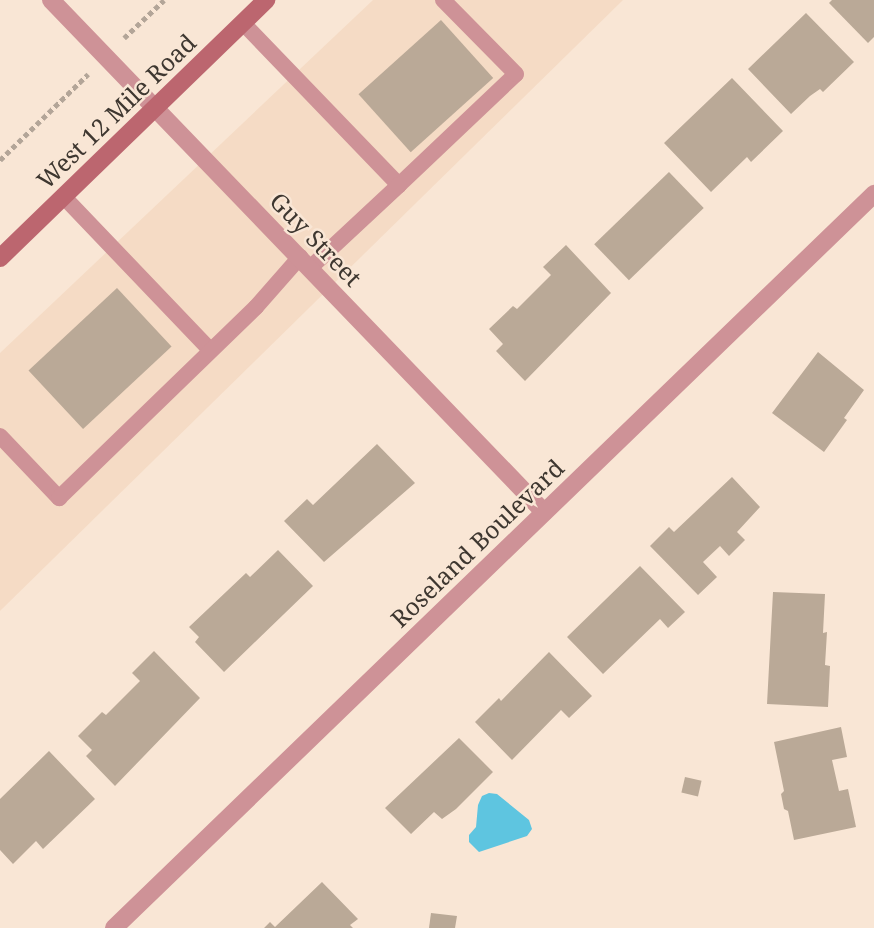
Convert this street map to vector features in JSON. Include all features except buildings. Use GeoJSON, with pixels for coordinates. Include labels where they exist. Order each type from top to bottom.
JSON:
{"type":"FeatureCollection","features":[{"type":"Feature","properties":{"kind":"main road","name":"West 12 Mile Road"},"geometry":{"type":"LineString","coordinates":[[0,258],[266,0]]}},
{"type":"Feature","properties":{"kind":"street","name":"Guy Street"},"geometry":{"type":"LineString","coordinates":[[51,0],[544,512]]}},
{"type":"Feature","properties":{"kind":"street","name":"Roseland Boulevard"},"geometry":{"type":"LineString","coordinates":[[114,928],[874,194]]}},
{"type":"Feature","properties":{"kind":"lane"},"geometry":{"type":"LineString","coordinates":[[0,436],[59,498],[210,350],[305,262],[399,185],[516,74],[443,0]]}},
{"type":"Feature","properties":{"kind":"lane"},"geometry":{"type":"LineString","coordinates":[[243,23],[399,185]]}},
{"type":"Feature","properties":{"kind":"lane"},"geometry":{"type":"LineString","coordinates":[[63,196],[210,350]]}},
{"type":"Feature","properties":{"kind":"path"},"geometry":{"type":"LineString","coordinates":[[128,34],[164,0]]}},
{"type":"Feature","properties":{"kind":"path"},"geometry":{"type":"LineString","coordinates":[[0,160],[82,81]]}},
{"type":"Feature","properties":{"kind":"shaded area"},"geometry":{"type":"Polygon","coordinates":[[[373,0],[623,0],[0,611],[0,353],[373,0]]]}},
{"type":"Feature","properties":{"kind":"water"},"geometry":{"type":"Polygon","coordinates":[[[497,794],[529,820],[532,829],[527,836],[479,852],[469,842],[469,835],[476,827],[478,805],[482,796],[497,794]]]}}]}
